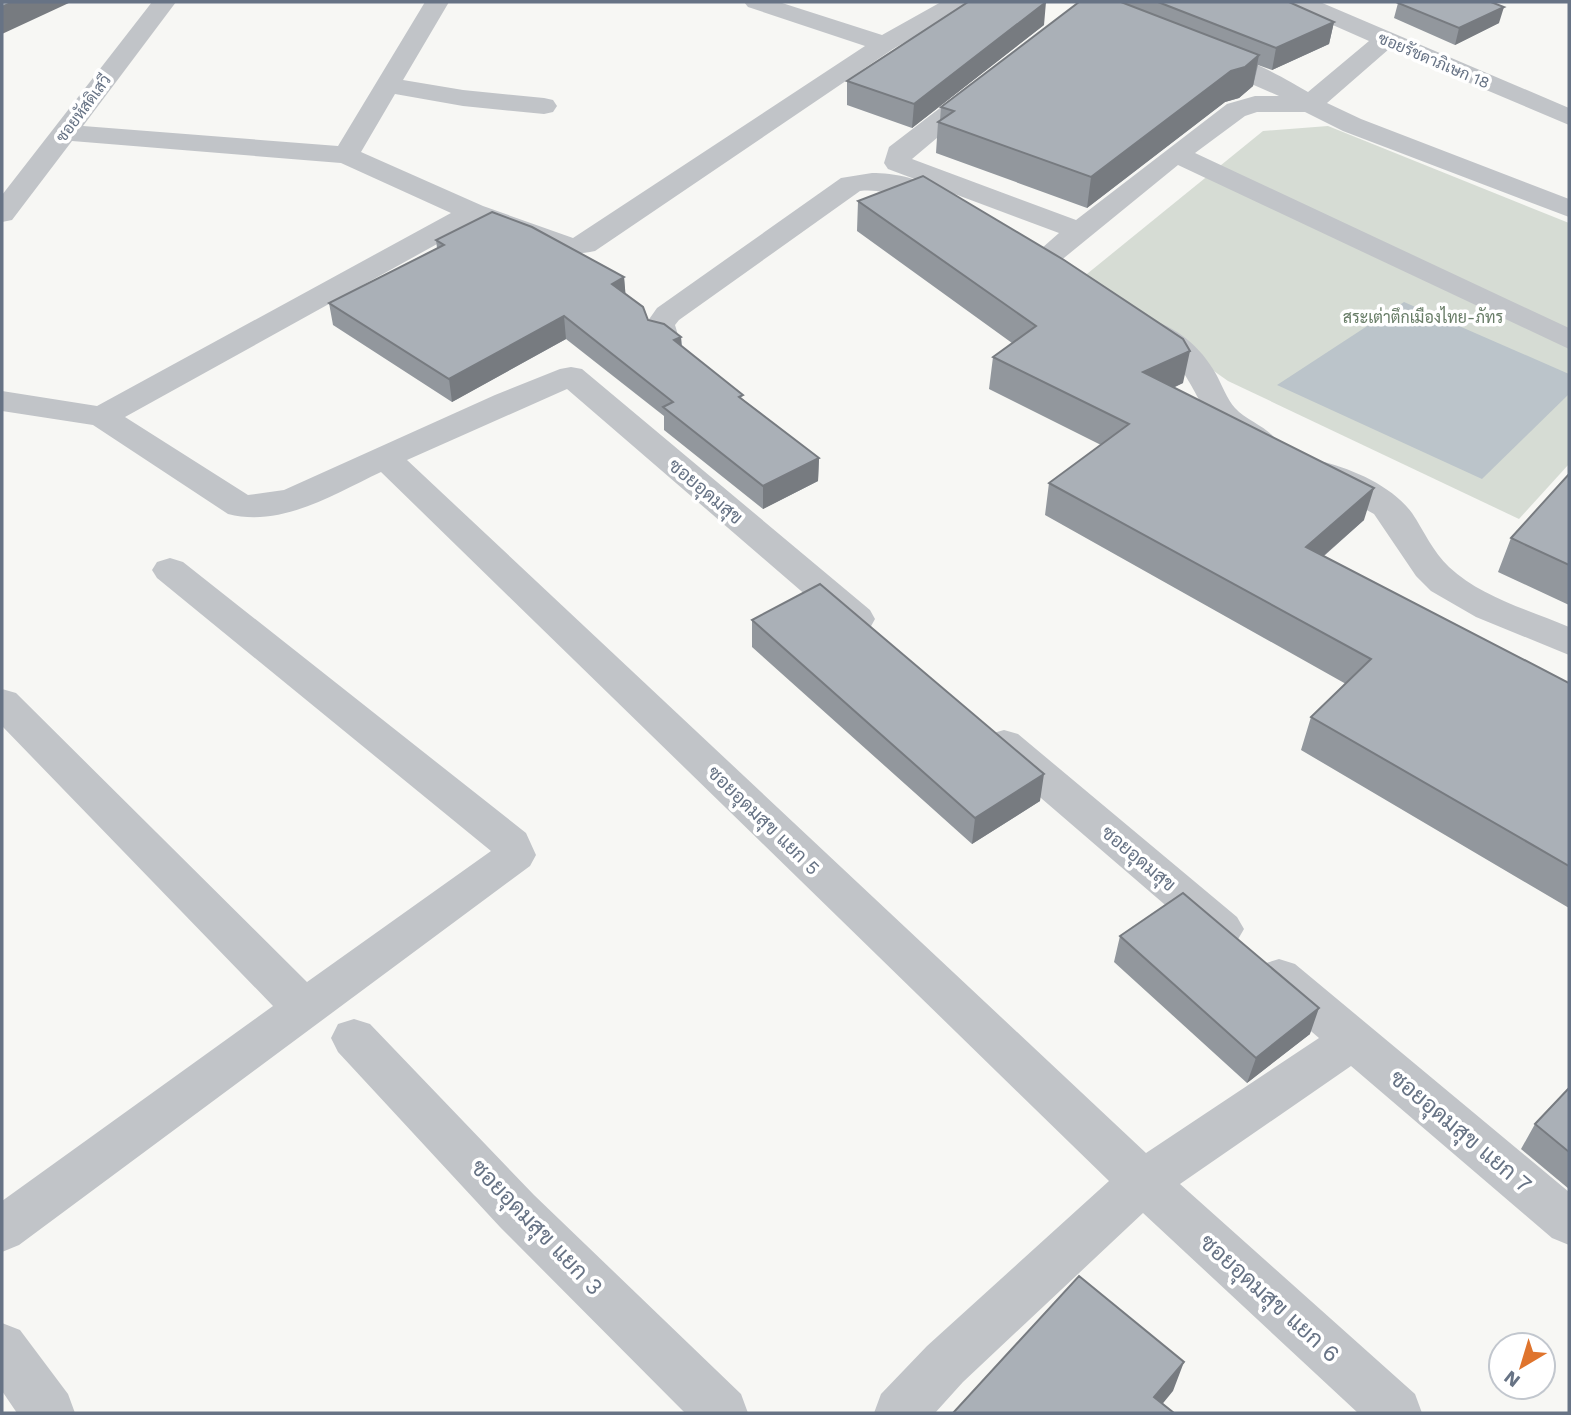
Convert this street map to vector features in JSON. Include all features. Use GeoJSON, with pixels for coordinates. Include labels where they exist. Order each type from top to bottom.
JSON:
{"type":"FeatureCollection","features":[{"type":"Feature","properties":{"kind":"street","name":"ซอยหัสดิเสวี"},"geometry":{"type":"LineString","coordinates":[[2,214],[164,2]]}},
{"type":"Feature","properties":{"kind":"street"},"geometry":{"type":"LineString","coordinates":[[346,155],[437,2]]}},
{"type":"Feature","properties":{"kind":"street"},"geometry":{"type":"LineString","coordinates":[[756,2],[884,44]]}},
{"type":"Feature","properties":{"kind":"street"},"geometry":{"type":"LineString","coordinates":[[64,132],[346,155],[473,212],[556,244],[573,247],[585,245],[884,44],[958,2]]}},
{"type":"Feature","properties":{"kind":"street","name":"ซอยรัชดาภิเษก 18"},"geometry":{"type":"LineString","coordinates":[[1300,2],[1569,117]]}},
{"type":"Feature","properties":{"kind":"street"},"geometry":{"type":"LineString","coordinates":[[1385,39],[1310,104],[1255,104],[1236,110],[1079,231],[1029,256],[1183,350],[1199,370],[1220,412],[1243,432],[1374,498],[1392,512],[1426,566],[1443,581],[1472,599],[1569,642]]}},
{"type":"Feature","properties":{"kind":"street"},"geometry":{"type":"LineString","coordinates":[[1182,46],[1273,82],[1352,125],[1569,209]]}},
{"type":"Feature","properties":{"kind":"street"},"geometry":{"type":"LineString","coordinates":[[1003,72],[899,153],[898,163],[1079,231]]}},
{"type":"Feature","properties":{"kind":"street"},"geometry":{"type":"LineString","coordinates":[[387,85],[463,98],[544,106]]}},
{"type":"Feature","properties":{"kind":"street"},"geometry":{"type":"LineString","coordinates":[[1176,154],[1569,340]]}},
{"type":"Feature","properties":{"kind":"street"},"geometry":{"type":"LineString","coordinates":[[663,335],[660,325],[668,314],[851,184],[876,178],[900,183],[962,217]]}},
{"type":"Feature","properties":{"kind":"street"},"geometry":{"type":"LineString","coordinates":[[102,417],[473,212]]}},
{"type":"Feature","properties":{"kind":"street","name":"ซอยอุดมสุข"},"geometry":{"type":"LineString","coordinates":[[386,457],[570,376],[888,645]]}},
{"type":"Feature","properties":{"kind":"street"},"geometry":{"type":"LineString","coordinates":[[2,401],[102,417],[240,506],[260,507],[294,499],[386,457]]}},
{"type":"Feature","properties":{"kind":"street","name":"ซอยอุดมสุข แยก 5"},"geometry":{"type":"LineString","coordinates":[[386,457],[1143,1182]]}},
{"type":"Feature","properties":{"kind":"street"},"geometry":{"type":"LineString","coordinates":[[2,1229],[515,855],[511,844],[170,570]]}},
{"type":"Feature","properties":{"kind":"street"},"geometry":{"type":"LineString","coordinates":[[2,703],[305,1009]]}},
{"type":"Feature","properties":{"kind":"street","name":"ซอยอุดมสุข"},"geometry":{"type":"LineString","coordinates":[[973,717],[1353,1040]]}},
{"type":"Feature","properties":{"kind":"street","name":"ซอยอุดมสุข แยก 3"},"geometry":{"type":"LineString","coordinates":[[354,1038],[517,1211],[722,1413]]}},
{"type":"Feature","properties":{"kind":"street"},"geometry":{"type":"LineString","coordinates":[[900,1413],[945,1364],[1143,1182],[1353,1040]]}},
{"type":"Feature","properties":{"kind":"street","name":"ซอยอุดมสุข แยก 7"},"geometry":{"type":"LineString","coordinates":[[1353,1040],[1569,1222]]}},
{"type":"Feature","properties":{"kind":"street","name":"ซอยอุดมสุข แยก 6"},"geometry":{"type":"LineString","coordinates":[[1143,1182],[1396,1413]]}},
{"type":"Feature","properties":{"kind":"street"},"geometry":{"type":"LineString","coordinates":[[2,1348],[49,1413]]}},
{"type":"Feature","properties":{"kind":"green space","name":"สระเต่าตึกเมืองไทย-ภัทร"},"geometry":{"type":"Polygon","coordinates":[[[1328,126],[1569,223],[1569,464],[1519,519],[1228,381],[1082,278],[1263,131],[1328,126]]]}},
{"type":"Feature","properties":{"kind":"shaded area"},"geometry":{"type":"Polygon","coordinates":[[[1404,302],[1569,374],[1569,394],[1482,479],[1277,385],[1404,302]]]}},
{"type":"Feature","properties":{"kind":"building"},"geometry":{"type":"Polygon","coordinates":[[[968,2],[1046,2],[914,104],[847,81],[968,2]]]}},
{"type":"Feature","properties":{"kind":"building"},"geometry":{"type":"Polygon","coordinates":[[[1079,2],[1121,2],[1259,55],[1245,67],[1231,71],[1091,177],[938,122],[954,111],[941,107],[1079,2]]]}},
{"type":"Feature","properties":{"kind":"building"},"geometry":{"type":"Polygon","coordinates":[[[1158,2],[1289,2],[1334,22],[1276,48],[1158,2]]]}},
{"type":"Feature","properties":{"kind":"building"},"geometry":{"type":"Polygon","coordinates":[[[1491,2],[1504,7],[1459,28],[1398,3],[1491,2]]]}},
{"type":"Feature","properties":{"kind":"building"},"geometry":{"type":"Polygon","coordinates":[[[923,176],[1064,260],[1183,339],[1190,351],[1143,372],[1374,488],[1306,547],[1569,683],[1569,866],[1311,717],[1371,659],[1049,483],[1129,424],[993,357],[1036,326],[858,201],[923,176]]]}},
{"type":"Feature","properties":{"kind":"building"},"geometry":{"type":"Polygon","coordinates":[[[492,212],[532,227],[624,277],[612,284],[643,307],[648,320],[664,324],[681,337],[674,340],[743,395],[739,397],[819,458],[763,486],[663,407],[673,402],[564,316],[449,379],[329,303],[444,245],[436,240],[492,212]]]}},
{"type":"Feature","properties":{"kind":"building"},"geometry":{"type":"Polygon","coordinates":[[[1569,474],[1569,565],[1511,538],[1569,474]]]}},
{"type":"Feature","properties":{"kind":"building"},"geometry":{"type":"Polygon","coordinates":[[[820,584],[1044,774],[975,818],[752,620],[820,584]]]}},
{"type":"Feature","properties":{"kind":"building"},"geometry":{"type":"Polygon","coordinates":[[[1183,893],[1319,1008],[1256,1058],[1120,936],[1183,893]]]}},
{"type":"Feature","properties":{"kind":"building"},"geometry":{"type":"Polygon","coordinates":[[[1569,1088],[1569,1152],[1535,1124],[1569,1088]]]}},
{"type":"Feature","properties":{"kind":"building"},"geometry":{"type":"Polygon","coordinates":[[[1079,1276],[1184,1362],[1154,1397],[1174,1413],[953,1413],[1079,1276]]]}}]}
